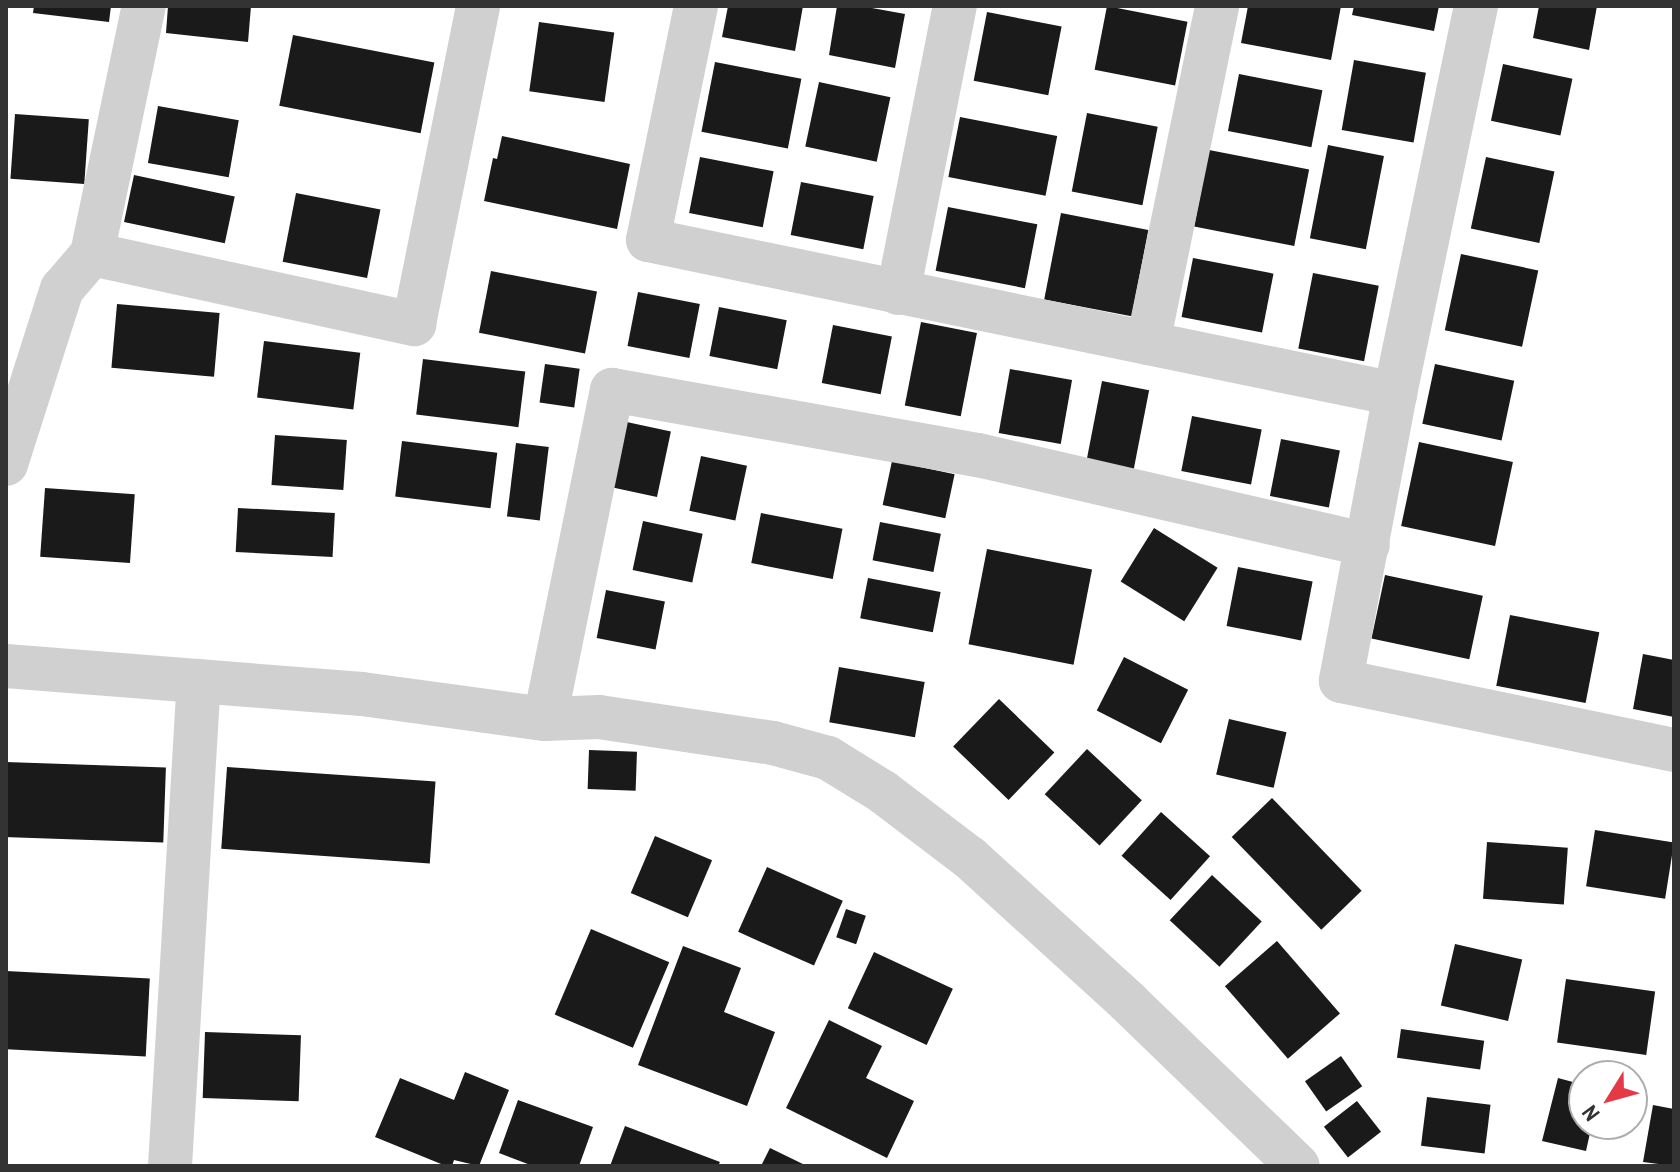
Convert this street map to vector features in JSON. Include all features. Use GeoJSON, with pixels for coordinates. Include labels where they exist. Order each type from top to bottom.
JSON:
{"type":"FeatureCollection","features":[{"type":"Feature","properties":{"kind":"street"},"geometry":{"type":"LineString","coordinates":[[6,464],[62,289],[92,254],[144,6]]}},
{"type":"Feature","properties":{"kind":"street"},"geometry":{"type":"LineString","coordinates":[[92,254],[414,324],[478,6]]}},
{"type":"Feature","properties":{"kind":"street"},"geometry":{"type":"LineString","coordinates":[[696,6],[648,240],[1395,394]]}},
{"type":"Feature","properties":{"kind":"street"},"geometry":{"type":"LineString","coordinates":[[898,293],[955,6]]}},
{"type":"Feature","properties":{"kind":"street"},"geometry":{"type":"LineString","coordinates":[[1148,343],[1217,6]]}},
{"type":"Feature","properties":{"kind":"street"},"geometry":{"type":"LineString","coordinates":[[1476,6],[1395,394],[1341,681],[1674,750]]}},
{"type":"Feature","properties":{"kind":"street"},"geometry":{"type":"LineString","coordinates":[[545,719],[612,390],[978,455],[1368,545]]}},
{"type":"Feature","properties":{"kind":"street"},"geometry":{"type":"LineString","coordinates":[[6,666],[362,694],[545,719],[599,717],[773,743],[828,758],[883,792],[970,858],[1128,1002],[1298,1166]]}},
{"type":"Feature","properties":{"kind":"street"},"geometry":{"type":"LineString","coordinates":[[170,1166],[199,681]]}},
{"type":"Feature","properties":{"kind":"building"},"geometry":{"type":"Polygon","coordinates":[[[34,6],[111,6],[109,22],[33,13],[34,6]]]}},
{"type":"Feature","properties":{"kind":"building"},"geometry":{"type":"Polygon","coordinates":[[[168,6],[251,6],[248,42],[166,33],[168,6]]]}},
{"type":"Feature","properties":{"kind":"building"},"geometry":{"type":"Polygon","coordinates":[[[728,6],[803,6],[795,51],[722,37],[728,6]]]}},
{"type":"Feature","properties":{"kind":"building"},"geometry":{"type":"Polygon","coordinates":[[[837,6],[861,6],[905,14],[895,68],[829,55],[837,6]]]}},
{"type":"Feature","properties":{"kind":"building"},"geometry":{"type":"Polygon","coordinates":[[[1107,6],[1187,22],[1175,85],[1095,70],[1107,6]]]}},
{"type":"Feature","properties":{"kind":"building"},"geometry":{"type":"Polygon","coordinates":[[[1248,6],[1341,6],[1331,60],[1241,43],[1248,6]]]}},
{"type":"Feature","properties":{"kind":"building"},"geometry":{"type":"Polygon","coordinates":[[[1354,6],[1439,6],[1434,31],[1352,15],[1354,6]]]}},
{"type":"Feature","properties":{"kind":"building"},"geometry":{"type":"Polygon","coordinates":[[[1539,6],[1597,6],[1589,50],[1533,38],[1539,6]]]}},
{"type":"Feature","properties":{"kind":"building"},"geometry":{"type":"Polygon","coordinates":[[[987,12],[1062,27],[1048,95],[974,81],[987,12]]]}},
{"type":"Feature","properties":{"kind":"building"},"geometry":{"type":"Polygon","coordinates":[[[539,22],[614,33],[605,102],[529,91],[539,22]]]}},
{"type":"Feature","properties":{"kind":"building"},"geometry":{"type":"Polygon","coordinates":[[[293,35],[434,62],[421,133],[279,106],[293,35]]]}},
{"type":"Feature","properties":{"kind":"building"},"geometry":{"type":"Polygon","coordinates":[[[1354,60],[1426,73],[1414,143],[1342,130],[1354,60]]]}},
{"type":"Feature","properties":{"kind":"building"},"geometry":{"type":"Polygon","coordinates":[[[715,62],[801,79],[788,148],[701,132],[715,62]]]}},
{"type":"Feature","properties":{"kind":"building"},"geometry":{"type":"Polygon","coordinates":[[[1503,64],[1572,79],[1560,135],[1491,121],[1503,64]]]}},
{"type":"Feature","properties":{"kind":"building"},"geometry":{"type":"Polygon","coordinates":[[[1239,74],[1322,90],[1311,147],[1228,131],[1239,74]]]}},
{"type":"Feature","properties":{"kind":"building"},"geometry":{"type":"Polygon","coordinates":[[[819,82],[890,97],[877,162],[805,147],[819,82]]]}},
{"type":"Feature","properties":{"kind":"building"},"geometry":{"type":"Polygon","coordinates":[[[158,106],[239,120],[229,177],[148,163],[158,106]]]}},
{"type":"Feature","properties":{"kind":"building"},"geometry":{"type":"Polygon","coordinates":[[[1087,113],[1158,127],[1142,205],[1072,192],[1087,113]]]}},
{"type":"Feature","properties":{"kind":"building"},"geometry":{"type":"Polygon","coordinates":[[[15,114],[89,119],[84,184],[10,179],[15,114]]]}},
{"type":"Feature","properties":{"kind":"building"},"geometry":{"type":"Polygon","coordinates":[[[960,117],[1057,136],[1046,196],[948,177],[960,117]]]}},
{"type":"Feature","properties":{"kind":"building"},"geometry":{"type":"Polygon","coordinates":[[[502,136],[630,164],[617,229],[484,201],[493,158],[497,159],[502,136]]]}},
{"type":"Feature","properties":{"kind":"building"},"geometry":{"type":"Polygon","coordinates":[[[1328,145],[1384,156],[1366,249],[1310,238],[1328,145]]]}},
{"type":"Feature","properties":{"kind":"building"},"geometry":{"type":"Polygon","coordinates":[[[1209,150],[1309,169],[1294,246],[1194,227],[1209,150]]]}},
{"type":"Feature","properties":{"kind":"building"},"geometry":{"type":"Polygon","coordinates":[[[700,157],[774,171],[763,227],[689,213],[700,157]]]}},
{"type":"Feature","properties":{"kind":"building"},"geometry":{"type":"Polygon","coordinates":[[[1486,157],[1554,172],[1539,243],[1471,228],[1486,157]]]}},
{"type":"Feature","properties":{"kind":"building"},"geometry":{"type":"Polygon","coordinates":[[[134,175],[235,196],[225,243],[124,222],[134,175]]]}},
{"type":"Feature","properties":{"kind":"building"},"geometry":{"type":"Polygon","coordinates":[[[801,182],[874,196],[863,249],[791,235],[801,182]]]}},
{"type":"Feature","properties":{"kind":"building"},"geometry":{"type":"Polygon","coordinates":[[[296,193],[380,209],[367,278],[283,262],[296,193]]]}},
{"type":"Feature","properties":{"kind":"building"},"geometry":{"type":"Polygon","coordinates":[[[948,207],[1037,224],[1025,288],[936,271],[948,207]]]}},
{"type":"Feature","properties":{"kind":"building"},"geometry":{"type":"Polygon","coordinates":[[[1061,213],[1148,230],[1132,316],[1044,299],[1061,213]]]}},
{"type":"Feature","properties":{"kind":"building"},"geometry":{"type":"Polygon","coordinates":[[[1461,254],[1538,270],[1522,347],[1445,330],[1461,254]]]}},
{"type":"Feature","properties":{"kind":"building"},"geometry":{"type":"Polygon","coordinates":[[[1193,258],[1273,274],[1262,333],[1182,317],[1193,258]]]}},
{"type":"Feature","properties":{"kind":"building"},"geometry":{"type":"Polygon","coordinates":[[[491,271],[597,292],[585,353],[479,333],[491,271]]]}},
{"type":"Feature","properties":{"kind":"building"},"geometry":{"type":"Polygon","coordinates":[[[1313,273],[1379,286],[1364,361],[1298,349],[1313,273]]]}},
{"type":"Feature","properties":{"kind":"building"},"geometry":{"type":"Polygon","coordinates":[[[638,292],[700,304],[689,358],[628,346],[638,292]]]}},
{"type":"Feature","properties":{"kind":"building"},"geometry":{"type":"Polygon","coordinates":[[[117,304],[220,313],[214,377],[111,368],[117,304]]]}},
{"type":"Feature","properties":{"kind":"building"},"geometry":{"type":"Polygon","coordinates":[[[719,307],[787,320],[777,369],[709,356],[719,307]]]}},
{"type":"Feature","properties":{"kind":"building"},"geometry":{"type":"Polygon","coordinates":[[[921,322],[977,333],[961,416],[905,405],[921,322]]]}},
{"type":"Feature","properties":{"kind":"building"},"geometry":{"type":"Polygon","coordinates":[[[833,325],[892,336],[881,394],[822,383],[833,325]]]}},
{"type":"Feature","properties":{"kind":"building"},"geometry":{"type":"Polygon","coordinates":[[[264,341],[360,353],[353,409],[257,398],[264,341]]]}},
{"type":"Feature","properties":{"kind":"building"},"geometry":{"type":"Polygon","coordinates":[[[423,359],[525,372],[518,427],[416,415],[423,359]]]}},
{"type":"Feature","properties":{"kind":"building"},"geometry":{"type":"Polygon","coordinates":[[[545,364],[580,369],[574,407],[540,403],[545,364]]]}},
{"type":"Feature","properties":{"kind":"building"},"geometry":{"type":"Polygon","coordinates":[[[1435,364],[1514,381],[1502,441],[1422,424],[1435,364]]]}},
{"type":"Feature","properties":{"kind":"building"},"geometry":{"type":"Polygon","coordinates":[[[1010,369],[1072,380],[1061,444],[999,433],[1010,369]]]}},
{"type":"Feature","properties":{"kind":"building"},"geometry":{"type":"Polygon","coordinates":[[[1102,381],[1149,390],[1133,473],[1086,463],[1102,381]]]}},
{"type":"Feature","properties":{"kind":"building"},"geometry":{"type":"Polygon","coordinates":[[[1192,416],[1262,430],[1251,485],[1181,471],[1192,416]]]}},
{"type":"Feature","properties":{"kind":"building"},"geometry":{"type":"Polygon","coordinates":[[[622,421],[671,431],[657,497],[608,487],[622,421]]]}},
{"type":"Feature","properties":{"kind":"building"},"geometry":{"type":"Polygon","coordinates":[[[275,435],[347,440],[343,490],[272,485],[275,435]]]}},
{"type":"Feature","properties":{"kind":"building"},"geometry":{"type":"Polygon","coordinates":[[[1281,439],[1340,450],[1329,507],[1270,496],[1281,439]]]}},
{"type":"Feature","properties":{"kind":"building"},"geometry":{"type":"Polygon","coordinates":[[[402,441],[497,453],[490,508],[395,497],[402,441]]]}},
{"type":"Feature","properties":{"kind":"building"},"geometry":{"type":"Polygon","coordinates":[[[1419,442],[1513,462],[1495,546],[1401,526],[1419,442]]]}},
{"type":"Feature","properties":{"kind":"building"},"geometry":{"type":"Polygon","coordinates":[[[516,443],[549,447],[540,520],[507,516],[516,443]]]}},
{"type":"Feature","properties":{"kind":"building"},"geometry":{"type":"Polygon","coordinates":[[[701,456],[747,466],[735,521],[689,511],[701,456]]]}},
{"type":"Feature","properties":{"kind":"building"},"geometry":{"type":"Polygon","coordinates":[[[892,461],[955,474],[945,518],[883,505],[892,461]]]}},
{"type":"Feature","properties":{"kind":"building"},"geometry":{"type":"Polygon","coordinates":[[[45,488],[135,494],[130,563],[40,557],[45,488]]]}},
{"type":"Feature","properties":{"kind":"building"},"geometry":{"type":"Polygon","coordinates":[[[238,508],[335,513],[333,557],[236,552],[238,508]]]}},
{"type":"Feature","properties":{"kind":"building"},"geometry":{"type":"Polygon","coordinates":[[[761,513],[842,529],[833,579],[751,563],[761,513]]]}},
{"type":"Feature","properties":{"kind":"building"},"geometry":{"type":"Polygon","coordinates":[[[643,521],[703,534],[692,583],[633,570],[643,521]]]}},
{"type":"Feature","properties":{"kind":"building"},"geometry":{"type":"Polygon","coordinates":[[[880,522],[941,534],[933,572],[873,560],[880,522]]]}},
{"type":"Feature","properties":{"kind":"building"},"geometry":{"type":"Polygon","coordinates":[[[1154,528],[1218,568],[1184,621],[1121,581],[1154,528]]]}},
{"type":"Feature","properties":{"kind":"building"},"geometry":{"type":"Polygon","coordinates":[[[987,549],[1092,569],[1074,665],[968,644],[987,549]]]}},
{"type":"Feature","properties":{"kind":"building"},"geometry":{"type":"Polygon","coordinates":[[[1238,567],[1313,582],[1301,640],[1227,626],[1238,567]]]}},
{"type":"Feature","properties":{"kind":"building"},"geometry":{"type":"Polygon","coordinates":[[[1385,575],[1483,596],[1469,659],[1371,639],[1385,575]]]}},
{"type":"Feature","properties":{"kind":"building"},"geometry":{"type":"Polygon","coordinates":[[[868,578],[941,592],[933,632],[860,618],[868,578]]]}},
{"type":"Feature","properties":{"kind":"building"},"geometry":{"type":"Polygon","coordinates":[[[606,590],[665,601],[656,650],[597,638],[606,590]]]}},
{"type":"Feature","properties":{"kind":"building"},"geometry":{"type":"Polygon","coordinates":[[[1510,615],[1599,632],[1586,703],[1496,686],[1510,615]]]}},
{"type":"Feature","properties":{"kind":"building"},"geometry":{"type":"Polygon","coordinates":[[[1643,654],[1674,660],[1674,717],[1633,709],[1643,654]]]}},
{"type":"Feature","properties":{"kind":"building"},"geometry":{"type":"Polygon","coordinates":[[[1124,657],[1188,690],[1161,743],[1097,710],[1124,657]]]}},
{"type":"Feature","properties":{"kind":"building"},"geometry":{"type":"Polygon","coordinates":[[[839,667],[925,682],[915,737],[829,722],[839,667]]]}},
{"type":"Feature","properties":{"kind":"building"},"geometry":{"type":"Polygon","coordinates":[[[999,699],[1054,752],[1009,800],[953,746],[999,699]]]}},
{"type":"Feature","properties":{"kind":"building"},"geometry":{"type":"Polygon","coordinates":[[[1229,719],[1286,732],[1274,788],[1216,775],[1229,719]]]}},
{"type":"Feature","properties":{"kind":"building"},"geometry":{"type":"Polygon","coordinates":[[[1087,749],[1142,800],[1100,845],[1045,794],[1087,749]]]}},
{"type":"Feature","properties":{"kind":"building"},"geometry":{"type":"Polygon","coordinates":[[[589,750],[637,752],[636,791],[588,789],[589,750]]]}},
{"type":"Feature","properties":{"kind":"building"},"geometry":{"type":"Polygon","coordinates":[[[6,762],[166,768],[163,843],[6,837],[6,762]]]}},
{"type":"Feature","properties":{"kind":"building"},"geometry":{"type":"Polygon","coordinates":[[[227,767],[435,782],[430,863],[221,849],[227,767]]]}},
{"type":"Feature","properties":{"kind":"building"},"geometry":{"type":"Polygon","coordinates":[[[1272,798],[1362,891],[1321,930],[1232,837],[1272,798]]]}},
{"type":"Feature","properties":{"kind":"building"},"geometry":{"type":"Polygon","coordinates":[[[1161,812],[1210,856],[1171,900],[1122,856],[1161,812]]]}},
{"type":"Feature","properties":{"kind":"building"},"geometry":{"type":"Polygon","coordinates":[[[1595,830],[1674,843],[1665,899],[1586,886],[1595,830]]]}},
{"type":"Feature","properties":{"kind":"building"},"geometry":{"type":"Polygon","coordinates":[[[655,836],[712,860],[688,917],[631,893],[655,836]]]}},
{"type":"Feature","properties":{"kind":"building"},"geometry":{"type":"Polygon","coordinates":[[[1487,842],[1568,848],[1564,905],[1483,899],[1487,842]]]}},
{"type":"Feature","properties":{"kind":"building"},"geometry":{"type":"Polygon","coordinates":[[[767,867],[843,901],[814,966],[738,932],[767,867]]]}},
{"type":"Feature","properties":{"kind":"building"},"geometry":{"type":"Polygon","coordinates":[[[1212,875],[1262,921],[1219,967],[1170,920],[1212,875]]]}},
{"type":"Feature","properties":{"kind":"building"},"geometry":{"type":"Polygon","coordinates":[[[846,909],[866,916],[856,944],[836,937],[846,909]]]}},
{"type":"Feature","properties":{"kind":"building"},"geometry":{"type":"Polygon","coordinates":[[[591,929],[669,962],[633,1048],[555,1015],[591,929]]]}},
{"type":"Feature","properties":{"kind":"building"},"geometry":{"type":"Polygon","coordinates":[[[1277,941],[1340,1013],[1288,1059],[1225,986],[1277,941]]]}},
{"type":"Feature","properties":{"kind":"building"},"geometry":{"type":"Polygon","coordinates":[[[1455,944],[1522,960],[1508,1021],[1441,1005],[1455,944]]]}},
{"type":"Feature","properties":{"kind":"building"},"geometry":{"type":"Polygon","coordinates":[[[683,946],[741,968],[724,1012],[775,1032],[747,1106],[638,1065],[683,946]]]}},
{"type":"Feature","properties":{"kind":"building"},"geometry":{"type":"Polygon","coordinates":[[[874,952],[953,989],[927,1045],[848,1008],[874,952]]]}},
{"type":"Feature","properties":{"kind":"building"},"geometry":{"type":"Polygon","coordinates":[[[6,971],[150,979],[146,1056],[6,1049],[6,971]]]}},
{"type":"Feature","properties":{"kind":"building"},"geometry":{"type":"Polygon","coordinates":[[[1566,979],[1655,992],[1646,1055],[1557,1042],[1566,979]]]}},
{"type":"Feature","properties":{"kind":"building"},"geometry":{"type":"Polygon","coordinates":[[[829,1020],[882,1046],[866,1078],[914,1101],[887,1158],[786,1108],[829,1020]]]}},
{"type":"Feature","properties":{"kind":"building"},"geometry":{"type":"Polygon","coordinates":[[[1401,1029],[1484,1041],[1480,1069],[1397,1058],[1401,1029]]]}},
{"type":"Feature","properties":{"kind":"building"},"geometry":{"type":"Polygon","coordinates":[[[205,1032],[301,1035],[299,1101],[203,1098],[205,1032]]]}},
{"type":"Feature","properties":{"kind":"building"},"geometry":{"type":"Polygon","coordinates":[[[1341,1056],[1362,1086],[1326,1112],[1305,1081],[1341,1056]]]}},
{"type":"Feature","properties":{"kind":"building"},"geometry":{"type":"Polygon","coordinates":[[[465,1072],[509,1090],[479,1166],[454,1160],[452,1166],[446,1166],[375,1137],[400,1078],[454,1100],[465,1072]]]}},
{"type":"Feature","properties":{"kind":"building"},"geometry":{"type":"Polygon","coordinates":[[[1558,1078],[1568,1081],[1568,1140],[1588,1140],[1586,1151],[1542,1141],[1558,1078]]]}},
{"type":"Feature","properties":{"kind":"building"},"geometry":{"type":"Polygon","coordinates":[[[1427,1097],[1491,1105],[1485,1153],[1421,1146],[1427,1097]]]}},
{"type":"Feature","properties":{"kind":"building"},"geometry":{"type":"Polygon","coordinates":[[[518,1100],[593,1127],[579,1166],[533,1166],[499,1153],[518,1100]]]}},
{"type":"Feature","properties":{"kind":"building"},"geometry":{"type":"Polygon","coordinates":[[[1357,1101],[1381,1132],[1348,1158],[1324,1127],[1357,1101]]]}},
{"type":"Feature","properties":{"kind":"building"},"geometry":{"type":"Polygon","coordinates":[[[1653,1105],[1674,1109],[1674,1166],[1643,1162],[1653,1105]]]}},
{"type":"Feature","properties":{"kind":"building"},"geometry":{"type":"Polygon","coordinates":[[[625,1126],[720,1162],[718,1166],[610,1166],[625,1126]]]}},
{"type":"Feature","properties":{"kind":"building"},"geometry":{"type":"Polygon","coordinates":[[[770,1148],[807,1166],[761,1166],[770,1148]]]}}]}
